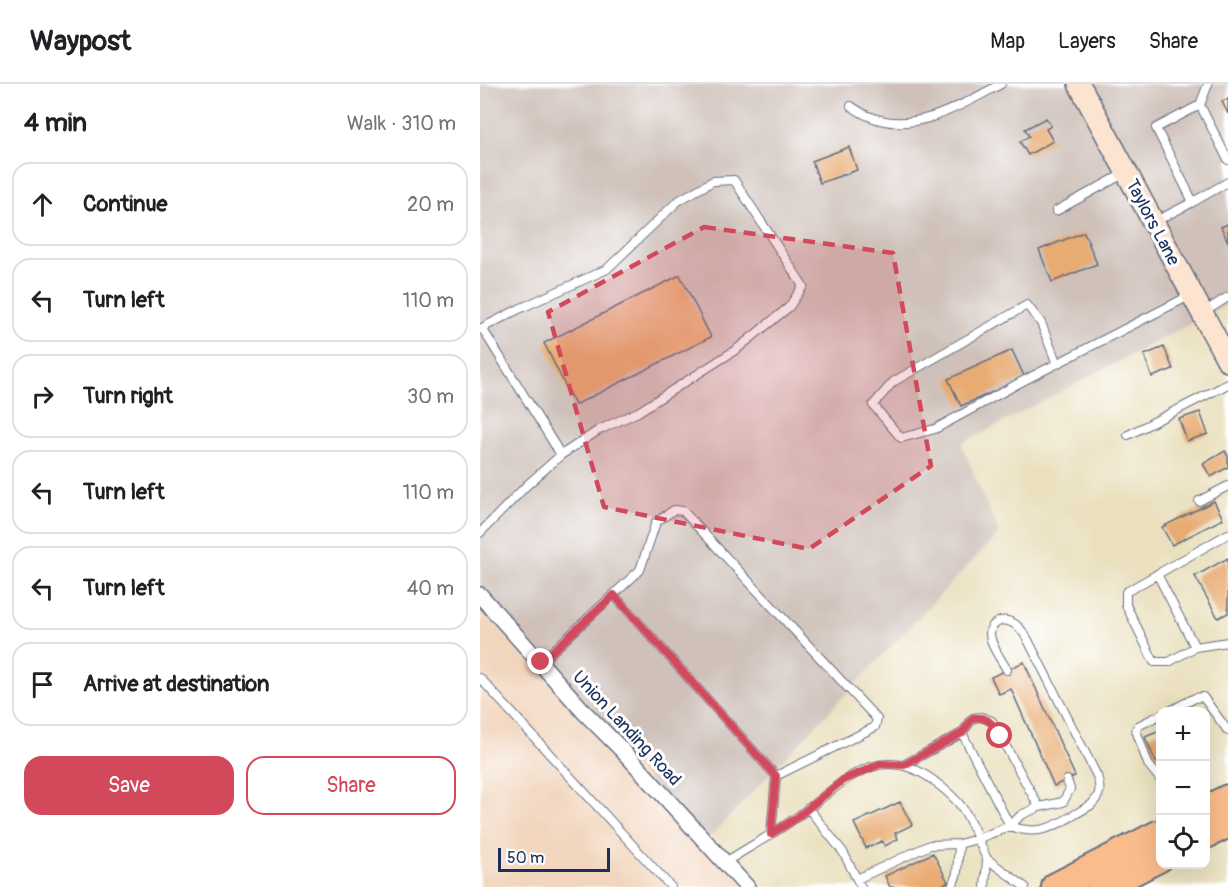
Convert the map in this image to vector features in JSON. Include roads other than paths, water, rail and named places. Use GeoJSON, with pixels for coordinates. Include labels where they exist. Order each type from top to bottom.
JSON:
{"type":"FeatureCollection","features":[{"type":"Feature","properties":{"kind":"highway"},"geometry":{"type":"LineString","coordinates":[[1217,825],[1228,799]]}},
{"type":"Feature","properties":{"kind":"highway"},"geometry":{"type":"LineString","coordinates":[[1056,887],[1156,837]]}},
{"type":"Feature","properties":{"kind":"highway"},"geometry":{"type":"LineString","coordinates":[[1102,887],[1156,860]]}},
{"type":"Feature","properties":{"kind":"street","name":"Taylors Lane"},"geometry":{"type":"LineString","coordinates":[[1085,86],[1127,173],[1228,361]]}},
{"type":"Feature","properties":{"kind":"street","name":"Union Landing Road"},"geometry":{"type":"LineString","coordinates":[[480,595],[747,887]]}},
{"type":"Feature","properties":{"kind":"lane"},"geometry":{"type":"LineString","coordinates":[[850,106],[871,117],[891,122],[908,122],[955,108],[1001,84]]}},
{"type":"Feature","properties":{"kind":"lane"},"geometry":{"type":"LineString","coordinates":[[1193,202],[1156,128],[1200,105],[1208,84]]}},
{"type":"Feature","properties":{"kind":"lane"},"geometry":{"type":"LineString","coordinates":[[1200,105],[1228,160]]}},
{"type":"Feature","properties":{"kind":"lane"},"geometry":{"type":"LineString","coordinates":[[1056,211],[1127,173]]}},
{"type":"Feature","properties":{"kind":"lane"},"geometry":{"type":"LineString","coordinates":[[480,533],[527,485],[561,455],[599,430],[638,412],[737,349],[789,306],[803,286],[734,180],[713,181],[678,201],[607,269],[481,328],[561,455]]}},
{"type":"Feature","properties":{"kind":"lane"},"geometry":{"type":"LineString","coordinates":[[1153,222],[1228,182]]}},
{"type":"Feature","properties":{"kind":"lane"},"geometry":{"type":"LineString","coordinates":[[1057,363],[1041,323],[1027,305],[893,382],[873,405],[901,438],[934,429],[1057,363],[1197,304],[1228,297]]}},
{"type":"Feature","properties":{"kind":"lane"},"geometry":{"type":"LineString","coordinates":[[1128,435],[1228,384]]}},
{"type":"Feature","properties":{"kind":"lane"},"geometry":{"type":"LineString","coordinates":[[1199,501],[1228,486]]}},
{"type":"Feature","properties":{"kind":"lane"},"geometry":{"type":"LineString","coordinates":[[541,662],[640,570],[656,522],[674,510],[682,511],[877,719],[875,727],[776,776]]}},
{"type":"Feature","properties":{"kind":"lane"},"geometry":{"type":"LineString","coordinates":[[1228,534],[1126,592],[1126,605],[1154,662],[1169,662],[1195,646],[1228,642]]}},
{"type":"Feature","properties":{"kind":"lane"},"geometry":{"type":"LineString","coordinates":[[1157,574],[1195,646]]}},
{"type":"Feature","properties":{"kind":"lane"},"geometry":{"type":"LineString","coordinates":[[614,595],[776,776],[771,834]]}},
{"type":"Feature","properties":{"kind":"lane"},"geometry":{"type":"LineString","coordinates":[[962,733],[1010,826],[1024,831],[1043,830],[1091,805],[1097,798],[1101,790],[1097,776],[1028,640],[1021,629],[1012,622],[1003,620],[996,622],[991,628],[990,635],[1007,670]]}},
{"type":"Feature","properties":{"kind":"lane"},"geometry":{"type":"LineString","coordinates":[[480,678],[671,887]]}},
{"type":"Feature","properties":{"kind":"lane"},"geometry":{"type":"LineString","coordinates":[[1176,707],[1195,698],[1203,697],[1228,731]]}},
{"type":"Feature","properties":{"kind":"lane"},"geometry":{"type":"LineString","coordinates":[[904,765],[962,733],[973,718],[981,717],[992,721],[1039,807]]}},
{"type":"Feature","properties":{"kind":"lane"},"geometry":{"type":"LineString","coordinates":[[1156,717],[1138,726],[1136,730],[1148,764],[1156,773]]}},
{"type":"Feature","properties":{"kind":"lane"},"geometry":{"type":"LineString","coordinates":[[724,863],[771,834],[843,780],[880,764],[904,765],[926,775],[947,792],[964,810],[987,859],[1025,887]]}},
{"type":"Feature","properties":{"kind":"lane"},"geometry":{"type":"LineString","coordinates":[[808,808],[843,852],[859,883],[930,845],[959,844],[977,839],[1010,826],[1021,815],[1039,807],[1063,802],[1070,789],[1067,780]]}},
{"type":"Feature","properties":{"kind":"lane"},"geometry":{"type":"LineString","coordinates":[[952,887],[957,873],[959,844]]}},
{"type":"Feature","properties":{"kind":"lane"},"geometry":{"type":"LineString","coordinates":[[985,887],[987,859]]}}]}
